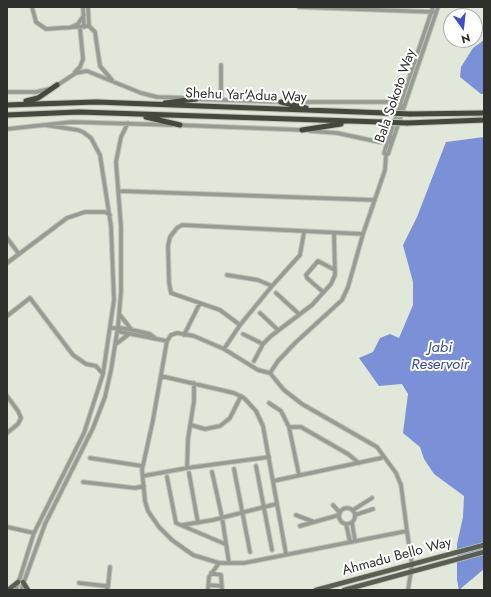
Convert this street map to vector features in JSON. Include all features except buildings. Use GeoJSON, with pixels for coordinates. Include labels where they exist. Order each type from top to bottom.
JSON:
{"type":"FeatureCollection","features":[{"type":"Feature","properties":{"kind":"highway"},"geometry":{"type":"LineString","coordinates":[[7,105],[33,100],[57,85]]}},
{"type":"Feature","properties":{"kind":"highway"},"geometry":{"type":"LineString","coordinates":[[143,105],[196,99]]}},
{"type":"Feature","properties":{"kind":"highway","name":"Shehu Yar'Adua Way"},"geometry":{"type":"LineString","coordinates":[[7,105],[73,102],[410,114],[484,112]]}},
{"type":"Feature","properties":{"kind":"highway"},"geometry":{"type":"LineString","coordinates":[[281,102],[308,108],[335,111]]}},
{"type":"Feature","properties":{"kind":"highway","name":"Shehu Yar'Adua Way"},"geometry":{"type":"LineString","coordinates":[[7,114],[79,112],[407,123],[484,120]]}},
{"type":"Feature","properties":{"kind":"highway"},"geometry":{"type":"LineString","coordinates":[[135,114],[180,125]]}},
{"type":"Feature","properties":{"kind":"highway"},"geometry":{"type":"LineString","coordinates":[[302,130],[366,122]]}},
{"type":"Feature","properties":{"kind":"main road","name":"Ahmadu Bello Way"},"geometry":{"type":"LineString","coordinates":[[316,590],[484,545]]}},
{"type":"Feature","properties":{"kind":"main road","name":"Ahmadu Bello Way"},"geometry":{"type":"LineString","coordinates":[[344,590],[484,552]]}},
{"type":"Feature","properties":{"kind":"main road"},"geometry":{"type":"LineString","coordinates":[[8,590],[21,582],[28,590]]}},
{"type":"Feature","properties":{"kind":"street"},"geometry":{"type":"LineString","coordinates":[[32,7],[33,16],[40,26],[46,30],[90,25]]}},
{"type":"Feature","properties":{"kind":"street"},"geometry":{"type":"LineString","coordinates":[[70,77],[82,64],[83,7]]}},
{"type":"Feature","properties":{"kind":"street"},"geometry":{"type":"LineString","coordinates":[[88,7],[90,25],[95,32],[100,66],[113,82]]}},
{"type":"Feature","properties":{"kind":"street"},"geometry":{"type":"LineString","coordinates":[[299,7],[434,10]]}},
{"type":"Feature","properties":{"kind":"street","name":"Bala Sokoto Way"},"geometry":{"type":"LineString","coordinates":[[386,155],[384,153],[385,149],[400,105],[434,10],[438,7]]}},
{"type":"Feature","properties":{"kind":"street","name":"Bala Sokoto Way"},"geometry":{"type":"LineString","coordinates":[[386,155],[388,154],[434,10]]}},
{"type":"Feature","properties":{"kind":"street"},"geometry":{"type":"LineString","coordinates":[[64,29],[78,24],[84,15]]}},
{"type":"Feature","properties":{"kind":"street"},"geometry":{"type":"LineString","coordinates":[[221,65],[221,100]]}},
{"type":"Feature","properties":{"kind":"street"},"geometry":{"type":"LineString","coordinates":[[7,92],[42,91],[57,85],[80,72],[87,71],[148,95],[196,99],[281,102],[395,102],[402,100]]}},
{"type":"Feature","properties":{"kind":"street"},"geometry":{"type":"LineString","coordinates":[[395,102],[400,105],[402,111]]}},
{"type":"Feature","properties":{"kind":"street"},"geometry":{"type":"LineString","coordinates":[[7,129],[69,122],[128,123],[337,132],[379,142],[387,142],[393,137]]}},
{"type":"Feature","properties":{"kind":"street"},"geometry":{"type":"LineString","coordinates":[[69,122],[69,128]]}},
{"type":"Feature","properties":{"kind":"street"},"geometry":{"type":"LineString","coordinates":[[16,590],[21,582],[45,524],[93,428],[104,397],[116,345],[120,314],[121,246],[119,191],[116,162],[121,138],[128,123]]}},
{"type":"Feature","properties":{"kind":"street"},"geometry":{"type":"LineString","coordinates":[[21,590],[21,582],[34,533],[84,434],[103,374],[114,300],[114,254],[109,208],[100,156],[91,138],[78,130],[45,125]]}},
{"type":"Feature","properties":{"kind":"street"},"geometry":{"type":"LineString","coordinates":[[379,142],[383,144],[385,149]]}},
{"type":"Feature","properties":{"kind":"street"},"geometry":{"type":"LineString","coordinates":[[270,373],[278,361],[304,334],[342,300],[354,270],[363,234],[385,170],[386,155]]}},
{"type":"Feature","properties":{"kind":"street"},"geometry":{"type":"LineString","coordinates":[[119,191],[375,200]]}},
{"type":"Feature","properties":{"kind":"street"},"geometry":{"type":"LineString","coordinates":[[105,212],[109,208]]}},
{"type":"Feature","properties":{"kind":"street"},"geometry":{"type":"LineString","coordinates":[[7,263],[67,218],[85,212],[105,212],[110,215]]}},
{"type":"Feature","properties":{"kind":"street"},"geometry":{"type":"LineString","coordinates":[[240,325],[220,310],[171,293],[169,282],[168,246],[170,237],[176,228],[182,226],[363,234]]}},
{"type":"Feature","properties":{"kind":"street"},"geometry":{"type":"LineString","coordinates":[[224,350],[240,325],[300,255],[304,232]]}},
{"type":"Feature","properties":{"kind":"street"},"geometry":{"type":"LineString","coordinates":[[254,361],[263,344],[299,314],[323,292],[334,279],[334,233]]}},
{"type":"Feature","properties":{"kind":"street"},"geometry":{"type":"LineString","coordinates":[[7,238],[19,254]]}},
{"type":"Feature","properties":{"kind":"street"},"geometry":{"type":"LineString","coordinates":[[323,292],[307,278],[306,275],[318,261],[335,270]]}},
{"type":"Feature","properties":{"kind":"street"},"geometry":{"type":"LineString","coordinates":[[227,275],[258,280],[272,286]]}},
{"type":"Feature","properties":{"kind":"street"},"geometry":{"type":"LineString","coordinates":[[276,293],[299,314]]}},
{"type":"Feature","properties":{"kind":"street"},"geometry":{"type":"LineString","coordinates":[[7,316],[30,298],[73,355],[86,364],[96,366],[105,363]]}},
{"type":"Feature","properties":{"kind":"street"},"geometry":{"type":"LineString","coordinates":[[184,335],[200,303]]}},
{"type":"Feature","properties":{"kind":"street"},"geometry":{"type":"LineString","coordinates":[[260,313],[278,330]]}},
{"type":"Feature","properties":{"kind":"street"},"geometry":{"type":"LineString","coordinates":[[120,314],[126,325],[132,330]]}},
{"type":"Feature","properties":{"kind":"street"},"geometry":{"type":"LineString","coordinates":[[111,328],[132,330],[150,334],[156,338]]}},
{"type":"Feature","properties":{"kind":"street"},"geometry":{"type":"LineString","coordinates":[[118,329],[121,332],[129,334],[167,341]]}},
{"type":"Feature","properties":{"kind":"street"},"geometry":{"type":"LineString","coordinates":[[116,345],[129,334]]}},
{"type":"Feature","properties":{"kind":"street"},"geometry":{"type":"LineString","coordinates":[[407,531],[244,563],[219,563],[193,555],[172,540],[158,527],[148,511],[145,501],[142,466],[167,341],[171,334],[194,336],[224,350],[258,370],[270,373],[294,398],[367,440],[386,456],[401,485],[412,565],[408,590]]}},
{"type":"Feature","properties":{"kind":"street"},"geometry":{"type":"LineString","coordinates":[[243,334],[263,344]]}},
{"type":"Feature","properties":{"kind":"street"},"geometry":{"type":"LineString","coordinates":[[96,366],[103,374]]}},
{"type":"Feature","properties":{"kind":"street"},"geometry":{"type":"LineString","coordinates":[[161,376],[194,383],[241,396],[251,405],[260,418],[269,457],[276,504],[286,554]]}},
{"type":"Feature","properties":{"kind":"street"},"geometry":{"type":"LineString","coordinates":[[187,468],[188,439],[194,401],[194,383]]}},
{"type":"Feature","properties":{"kind":"street"},"geometry":{"type":"LineString","coordinates":[[7,396],[18,411],[21,418],[18,424],[7,433]]}},
{"type":"Feature","properties":{"kind":"street"},"geometry":{"type":"LineString","coordinates":[[191,425],[205,429],[220,426],[230,418],[241,396]]}},
{"type":"Feature","properties":{"kind":"street"},"geometry":{"type":"LineString","coordinates":[[269,403],[281,411],[289,427],[299,475]]}},
{"type":"Feature","properties":{"kind":"street"},"geometry":{"type":"LineString","coordinates":[[289,427],[301,427],[348,454],[359,463]]}},
{"type":"Feature","properties":{"kind":"street"},"geometry":{"type":"LineString","coordinates":[[143,476],[187,468],[269,457]]}},
{"type":"Feature","properties":{"kind":"street"},"geometry":{"type":"LineString","coordinates":[[90,458],[142,466]]}},
{"type":"Feature","properties":{"kind":"street"},"geometry":{"type":"LineString","coordinates":[[273,481],[381,458]]}},
{"type":"Feature","properties":{"kind":"street"},"geometry":{"type":"LineString","coordinates":[[256,466],[272,550]]}},
{"type":"Feature","properties":{"kind":"street"},"geometry":{"type":"LineString","coordinates":[[234,469],[250,552]]}},
{"type":"Feature","properties":{"kind":"street"},"geometry":{"type":"LineString","coordinates":[[212,472],[222,517],[229,563]]}},
{"type":"Feature","properties":{"kind":"street"},"geometry":{"type":"LineString","coordinates":[[189,473],[198,523]]}},
{"type":"Feature","properties":{"kind":"street"},"geometry":{"type":"LineString","coordinates":[[167,477],[175,520],[181,525],[225,544]]}},
{"type":"Feature","properties":{"kind":"street"},"geometry":{"type":"LineString","coordinates":[[83,482],[135,488],[144,486]]}},
{"type":"Feature","properties":{"kind":"street"},"geometry":{"type":"LineString","coordinates":[[353,510],[372,498]]}},
{"type":"Feature","properties":{"kind":"street"},"geometry":{"type":"LineString","coordinates":[[181,525],[198,523],[242,511],[276,504]]}},
{"type":"Feature","properties":{"kind":"street"},"geometry":{"type":"LineString","coordinates":[[334,505],[340,514],[341,520],[346,524],[350,542]]}},
{"type":"Feature","properties":{"kind":"street"},"geometry":{"type":"LineString","coordinates":[[300,526],[340,514],[347,508],[353,510],[355,515],[352,522],[355,541]]}},
{"type":"Feature","properties":{"kind":"street"},"geometry":{"type":"LineString","coordinates":[[355,515],[373,509]]}},
{"type":"Feature","properties":{"kind":"street"},"geometry":{"type":"LineString","coordinates":[[296,515],[315,522]]}},
{"type":"Feature","properties":{"kind":"street"},"geometry":{"type":"LineString","coordinates":[[346,524],[352,522]]}},
{"type":"Feature","properties":{"kind":"street"},"geometry":{"type":"LineString","coordinates":[[7,527],[34,533]]}},
{"type":"Feature","properties":{"kind":"street"},"geometry":{"type":"LineString","coordinates":[[208,590],[211,573],[219,563]]}},
{"type":"Feature","properties":{"kind":"street"},"geometry":{"type":"LineString","coordinates":[[80,583],[108,589],[110,567]]}},
{"type":"Feature","properties":{"kind":"street"},"geometry":{"type":"LineString","coordinates":[[209,585],[222,588],[221,575],[211,573]]}},
{"type":"Feature","properties":{"kind":"water"},"geometry":{"type":"Polygon","coordinates":[[[484,40],[484,94],[481,94],[460,77],[461,67],[473,48],[483,48],[484,40]]]}},
{"type":"Feature","properties":{"kind":"water","name":"Jabi Reservoir"},"geometry":{"type":"Polygon","coordinates":[[[484,137],[484,569],[459,590],[457,580],[457,544],[463,517],[464,496],[434,474],[424,459],[420,447],[403,433],[408,394],[402,384],[379,386],[359,358],[373,352],[380,338],[390,334],[399,338],[413,305],[413,282],[403,245],[417,217],[446,142],[484,137]]]}}]}
